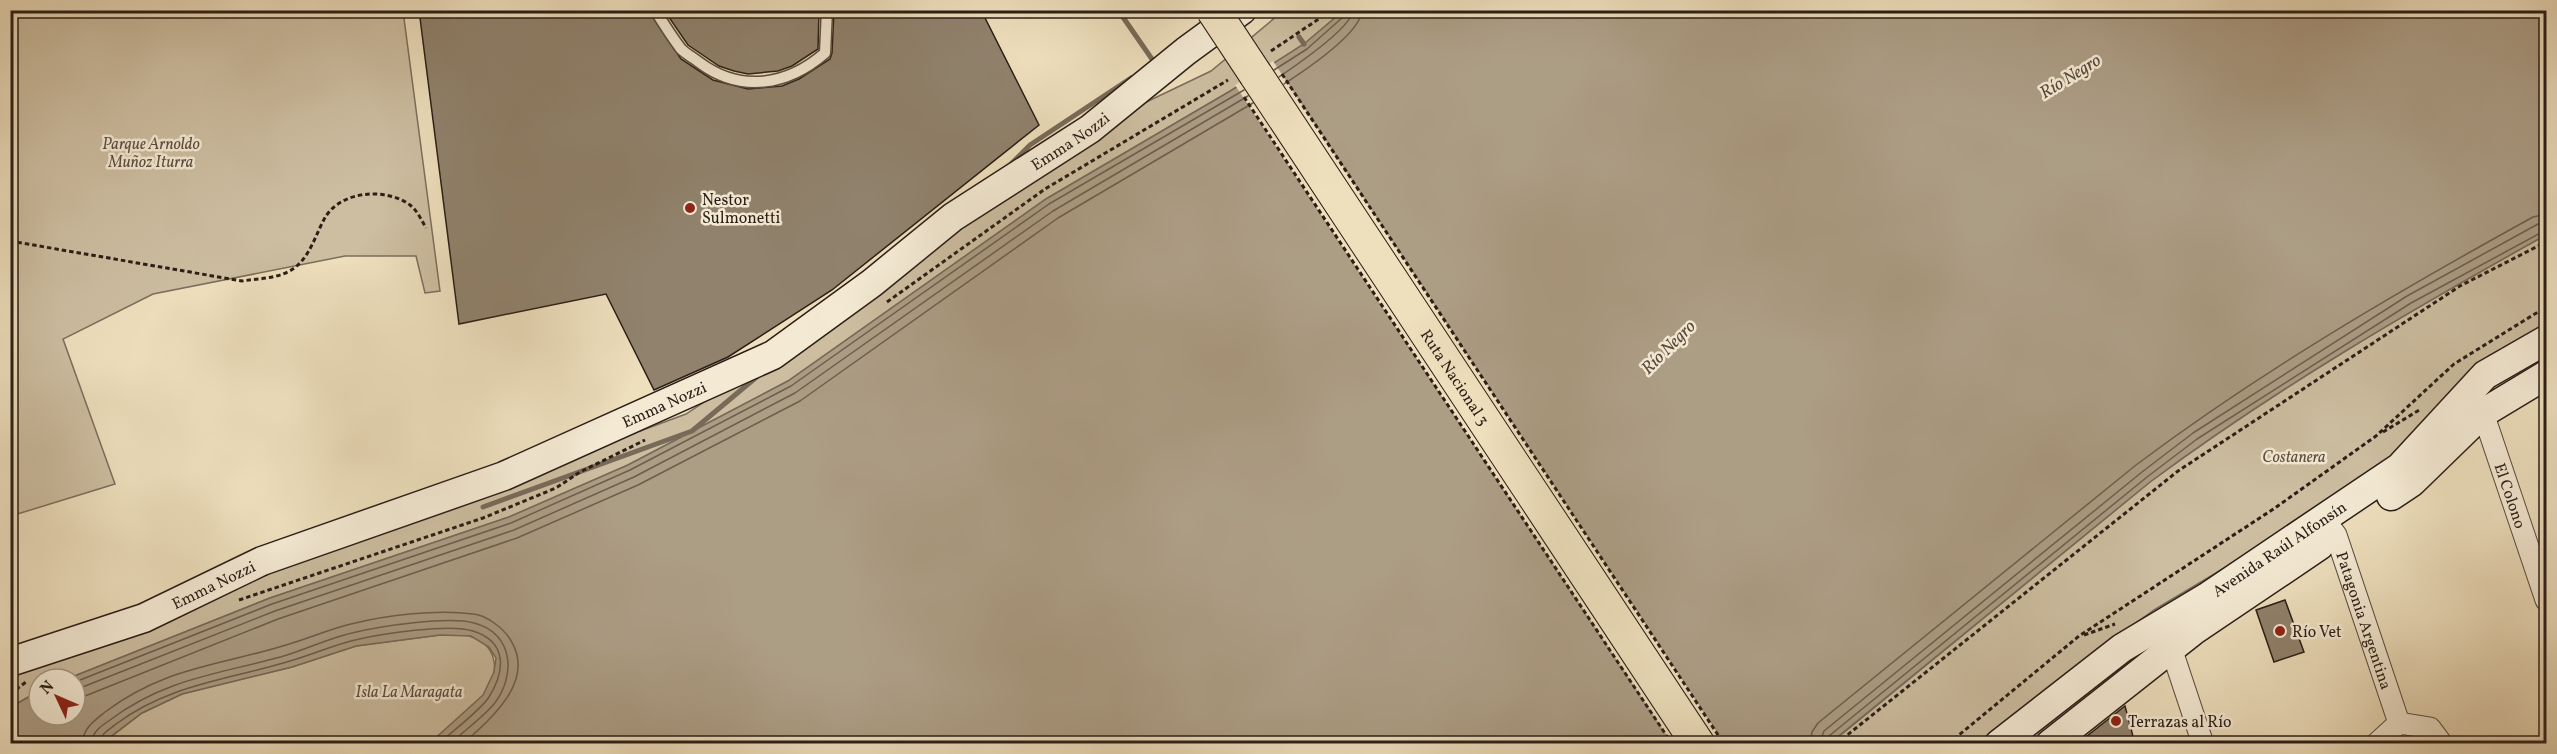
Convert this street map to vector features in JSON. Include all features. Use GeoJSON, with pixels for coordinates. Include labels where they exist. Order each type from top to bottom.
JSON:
{"type":"FeatureCollection","features":[{"type":"Feature","properties":{"kind":"highway","name":"Ruta Nacional 3"},"geometry":{"type":"LineString","coordinates":[[1213,10],[1698,744]]}},
{"type":"Feature","properties":{"kind":"street","name":"Emma Nozzi"},"geometry":{"type":"LineString","coordinates":[[10,662],[144,618],[262,561],[504,476],[774,355],[872,283],[952,217],[1090,129],[1186,51],[1242,10]]}},
{"type":"Feature","properties":{"kind":"street","name":"Avenida Raúl Alfonsín"},"geometry":{"type":"LineString","coordinates":[[2473,405],[2485,375],[2547,340]]}},
{"type":"Feature","properties":{"kind":"street","name":"Avenida Raúl Alfonsín"},"geometry":{"type":"LineString","coordinates":[[2050,744],[2207,597],[2330,527],[2473,405],[2547,375]]}},
{"type":"Feature","properties":{"kind":"street","name":"El Colono"},"geometry":{"type":"LineString","coordinates":[[2473,405],[2547,600]]}},
{"type":"Feature","properties":{"kind":"street","name":"Patagonia Argentina"},"geometry":{"type":"LineString","coordinates":[[2330,527],[2399,723]]}},
{"type":"Feature","properties":{"kind":"street","name":"Avenida Raúl Alfonsín"},"geometry":{"type":"LineString","coordinates":[[1999,744],[2122,648],[2162,638]]}},
{"type":"Feature","properties":{"kind":"street"},"geometry":{"type":"LineString","coordinates":[[2162,638],[2203,744]]}},
{"type":"Feature","properties":{"kind":"street"},"geometry":{"type":"LineString","coordinates":[[2376,744],[2399,723],[2430,728],[2442,744]]}},
{"type":"Feature","properties":{"kind":"lane"},"geometry":{"type":"LineString","coordinates":[[656,10],[682,50],[713,72],[738,82],[782,79],[809,67],[825,53],[827,10]]}},
{"type":"Feature","properties":{"kind":"path"},"geometry":{"type":"LineString","coordinates":[[1266,50],[1272,60]]}},
{"type":"Feature","properties":{"kind":"path"},"geometry":{"type":"LineString","coordinates":[[1226,70],[1232,80]]}},
{"type":"Feature","properties":{"kind":"path"},"geometry":{"type":"LineString","coordinates":[[1279,70],[1724,744]]}},
{"type":"Feature","properties":{"kind":"path"},"geometry":{"type":"LineString","coordinates":[[1239,90],[1672,744]]}},
{"type":"Feature","properties":{"kind":"path"},"geometry":{"type":"LineString","coordinates":[[10,241],[242,280],[280,276],[299,264],[314,242],[327,214],[343,200],[366,194],[391,197],[411,206],[426,228]]}},
{"type":"Feature","properties":{"kind":"path"},"geometry":{"type":"LineString","coordinates":[[1836,744],[2178,471],[2460,286],[2547,242]]}},
{"type":"Feature","properties":{"kind":"path"},"geometry":{"type":"LineString","coordinates":[[1948,744],[2079,636],[2284,502],[2376,436],[2454,364],[2547,307]]}},
{"type":"Feature","properties":{"kind":"green space","name":"Parque Arnoldo Muñoz Iturra"},"geometry":{"type":"Polygon","coordinates":[[[11,10],[403,11],[440,291],[425,293],[416,256],[345,256],[153,294],[63,339],[115,484],[11,516],[11,10]]]}},
{"type":"Feature","properties":{"kind":"green space"},"geometry":{"type":"Polygon","coordinates":[[[1283,11],[1343,11],[1304,44],[1232,90],[1046,199],[788,381],[628,465],[509,517],[270,598],[87,671],[87,667],[27,667],[27,698],[11,707],[11,670],[259,572],[686,414],[868,293],[1090,129],[1211,71],[1283,11]]]}},
{"type":"Feature","properties":{"kind":"green space","name":"Costanera"},"geometry":{"type":"Polygon","coordinates":[[[2546,235],[2546,328],[2394,460],[2323,509],[2154,610],[2104,646],[1984,743],[1830,744],[2150,482],[2197,448],[2344,352],[2546,235]]]}},
{"type":"Feature","properties":{"kind":"green space","name":"Isla La Maragata"},"geometry":{"type":"Polygon","coordinates":[[[440,635],[464,635],[481,642],[492,655],[494,672],[492,681],[482,697],[430,743],[102,744],[142,713],[182,694],[292,667],[356,646],[440,635]]]}},
{"type":"Feature","properties":{"kind":"water","name":"Río Negro"},"geometry":{"type":"Polygon","coordinates":[[[1343,11],[2546,11],[2546,235],[2344,352],[2197,448],[2150,482],[1830,743],[430,743],[483,695],[494,672],[496,658],[489,647],[471,636],[440,635],[356,646],[292,667],[182,694],[142,713],[102,743],[11,744],[11,707],[27,698],[27,727],[87,727],[87,671],[270,598],[509,517],[628,465],[788,381],[1046,199],[1232,90],[1304,44],[1343,11]]]}},
{"type":"Feature","properties":{"kind":"pier"},"geometry":{"type":"Polygon","coordinates":[[[1273,61],[1724,743],[1672,743],[1235,85],[1273,61]]]}},
{"type":"Feature","properties":{"kind":"building","name":"Nestor Sulmonetti"},"geometry":{"type":"Polygon","coordinates":[[[419,10],[648,10],[681,59],[713,80],[748,89],[782,86],[799,79],[830,59],[834,10],[981,10],[1039,125],[832,290],[728,357],[654,390],[606,294],[459,324],[419,10]]]}},
{"type":"Feature","properties":{"kind":"building"},"geometry":{"type":"Polygon","coordinates":[[[664,10],[819,10],[818,49],[792,66],[778,71],[748,74],[734,71],[719,66],[688,45],[664,10]]]}},
{"type":"Feature","properties":{"kind":"building","name":"Río Vet"},"geometry":{"type":"Polygon","coordinates":[[[2285,600],[2304,652],[2274,662],[2256,610],[2285,600]]]}},
{"type":"Feature","properties":{"kind":"building","name":"Terrazas al Río"},"geometry":{"type":"Polygon","coordinates":[[[2125,706],[2135,744],[2077,744],[2125,706]]]}},
{"type":"Feature","properties":{"kind":"waterway"},"geometry":{"type":"LineString","coordinates":[[1118,10],[1154,62]]}},
{"type":"Feature","properties":{"kind":"waterway"},"geometry":{"type":"LineString","coordinates":[[1299,37],[1304,44]]}},
{"type":"Feature","properties":{"kind":"waterway"},"geometry":{"type":"LineString","coordinates":[[1008,167],[1030,145],[1131,78]]}},
{"type":"Feature","properties":{"kind":"waterway"},"geometry":{"type":"LineString","coordinates":[[483,507],[692,431],[759,375]]}},
{"type":"Feature","properties":{"kind":"place","name":"Nestor Sulmonetti"},"geometry":{"type":"Point","coordinates":[690,208]}},
{"type":"Feature","properties":{"kind":"place","name":"Río Vet"},"geometry":{"type":"Point","coordinates":[2280,631]}},
{"type":"Feature","properties":{"kind":"place","name":"Terrazas al Río"},"geometry":{"type":"Point","coordinates":[2116,721]}}]}
